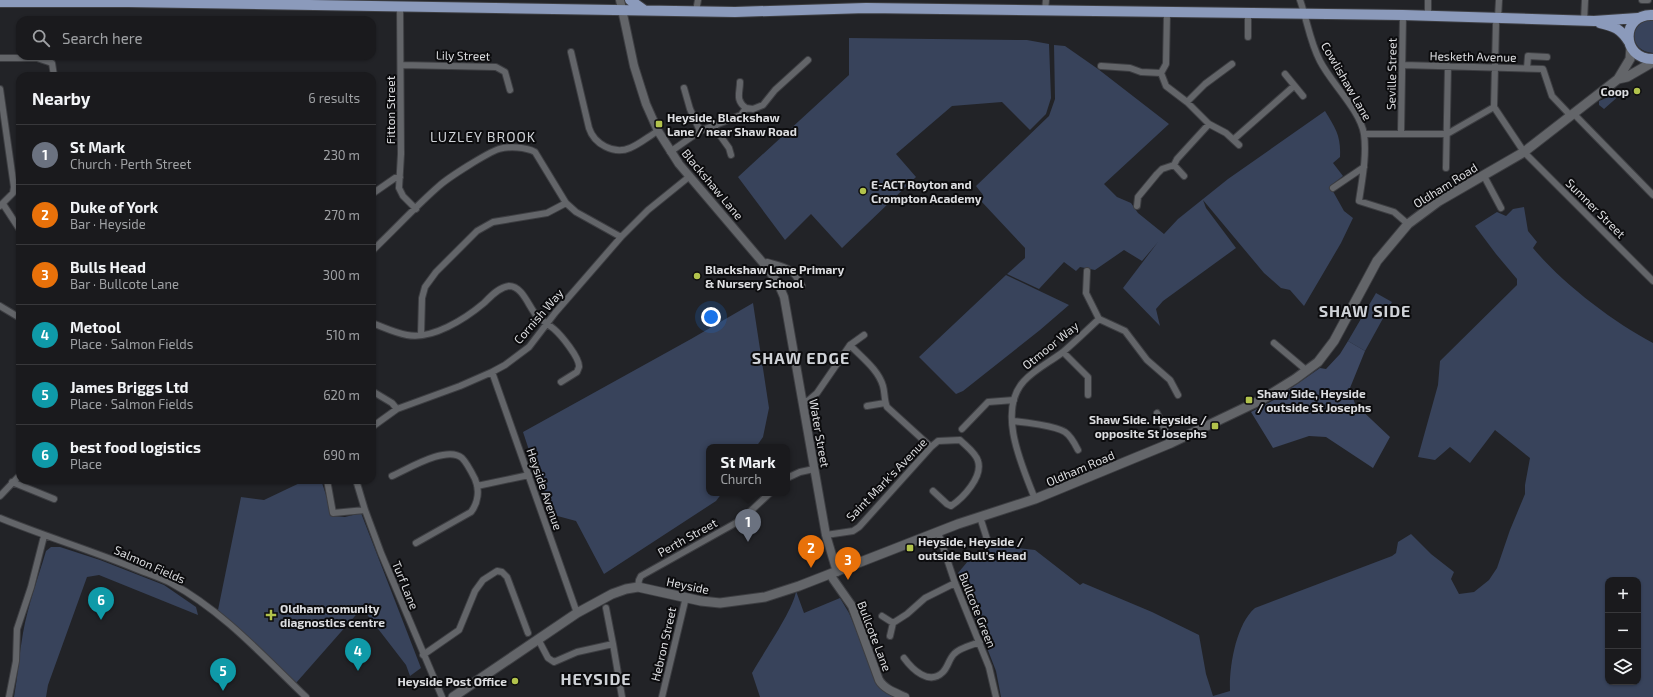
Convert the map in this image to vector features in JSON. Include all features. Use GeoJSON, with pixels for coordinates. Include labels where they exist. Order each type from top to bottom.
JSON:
{"type":"FeatureCollection","features":[{"type":"Feature","properties":{"kind":"main road"},"geometry":{"type":"LineString","coordinates":[[630,0],[644,10]]}},
{"type":"Feature","properties":{"kind":"main road"},"geometry":{"type":"LineString","coordinates":[[0,2],[127,1],[400,6],[621,5],[644,10],[696,11],[866,4],[1045,11],[1403,15],[1497,21],[1594,21],[1648,15]]}},
{"type":"Feature","properties":{"kind":"main road"},"geometry":{"type":"LineString","coordinates":[[1630,45],[1629,30],[1631,25],[1648,15]]}},
{"type":"Feature","properties":{"kind":"main road"},"geometry":{"type":"LineString","coordinates":[[1594,21],[1617,28],[1624,34],[1630,45],[1640,56],[1653,60]]}},
{"type":"Feature","properties":{"kind":"main road","name":"Oldham Road"},"geometry":{"type":"LineString","coordinates":[[938,532],[1036,499],[1171,443],[1261,400],[1306,370],[1327,351],[1377,261],[1408,224],[1439,201],[1524,152],[1618,79],[1630,59],[1630,45]]}},
{"type":"Feature","properties":{"kind":"main road","name":"Oldham Road"},"geometry":{"type":"LineString","coordinates":[[1618,79],[1627,77],[1653,60]]}},
{"type":"Feature","properties":{"kind":"main road","name":"Heyside"},"geometry":{"type":"LineString","coordinates":[[452,697],[577,613],[612,594],[626,589],[638,587],[720,603],[765,597],[834,573],[938,532]]}},
{"type":"Feature","properties":{"kind":"street"},"geometry":{"type":"LineString","coordinates":[[696,11],[698,0]]}},
{"type":"Feature","properties":{"kind":"street"},"geometry":{"type":"LineString","coordinates":[[1045,11],[1046,0]]}},
{"type":"Feature","properties":{"kind":"street","name":"Cowlishaw Lane"},"geometry":{"type":"LineString","coordinates":[[1300,0],[1305,14],[1311,41],[1320,61],[1352,108],[1364,134],[1364,168],[1359,201],[1394,212],[1408,224]]}},
{"type":"Feature","properties":{"kind":"street"},"geometry":{"type":"LineString","coordinates":[[1428,0],[1428,16]]}},
{"type":"Feature","properties":{"kind":"street"},"geometry":{"type":"LineString","coordinates":[[1364,134],[1447,134],[1494,107],[1499,0]]}},
{"type":"Feature","properties":{"kind":"street"},"geometry":{"type":"LineString","coordinates":[[1584,21],[1585,0]]}},
{"type":"Feature","properties":{"kind":"street"},"geometry":{"type":"LineString","coordinates":[[1642,0],[1648,0]]}},
{"type":"Feature","properties":{"kind":"street","name":"Blackshaw Lane"},"geometry":{"type":"LineString","coordinates":[[621,5],[634,66],[646,104],[658,131],[670,152],[764,264],[778,284],[784,297]]}},
{"type":"Feature","properties":{"kind":"street","name":"Fitton Street"},"geometry":{"type":"LineString","coordinates":[[400,6],[401,65],[399,188],[403,196],[416,208]]}},
{"type":"Feature","properties":{"kind":"street"},"geometry":{"type":"LineString","coordinates":[[1161,73],[1166,64],[1167,13]]}},
{"type":"Feature","properties":{"kind":"street"},"geometry":{"type":"LineString","coordinates":[[1248,14],[1248,37]]}},
{"type":"Feature","properties":{"kind":"street","name":"Seville Street"},"geometry":{"type":"LineString","coordinates":[[1401,133],[1403,15]]}},
{"type":"Feature","properties":{"kind":"street"},"geometry":{"type":"LineString","coordinates":[[571,52],[589,128],[592,136],[596,140],[608,149],[624,150],[658,131]]}},
{"type":"Feature","properties":{"kind":"street"},"geometry":{"type":"LineString","coordinates":[[1527,68],[1528,56],[1548,57]]}},
{"type":"Feature","properties":{"kind":"street"},"geometry":{"type":"LineString","coordinates":[[0,58],[16,58]]}},
{"type":"Feature","properties":{"kind":"street"},"geometry":{"type":"LineString","coordinates":[[43,60],[52,63],[53,72]]}},
{"type":"Feature","properties":{"kind":"street"},"geometry":{"type":"LineString","coordinates":[[740,82],[738,97],[741,104],[746,108],[753,109],[763,105],[775,90],[808,60]]}},
{"type":"Feature","properties":{"kind":"street"},"geometry":{"type":"LineString","coordinates":[[1186,102],[1205,84],[1232,64]]}},
{"type":"Feature","properties":{"kind":"street","name":"Lily Street"},"geometry":{"type":"LineString","coordinates":[[401,65],[496,67],[505,72],[510,90]]}},
{"type":"Feature","properties":{"kind":"street","name":"Hesketh Avenue"},"geometry":{"type":"LineString","coordinates":[[1403,65],[1543,69],[1552,96],[1572,114]]}},
{"type":"Feature","properties":{"kind":"street"},"geometry":{"type":"LineString","coordinates":[[1101,66],[1130,68],[1141,72],[1161,73]]}},
{"type":"Feature","properties":{"kind":"street"},"geometry":{"type":"LineString","coordinates":[[1446,168],[1448,66]]}},
{"type":"Feature","properties":{"kind":"street"},"geometry":{"type":"LineString","coordinates":[[1161,73],[1166,86],[1186,102],[1209,124],[1226,133],[1239,145]]}},
{"type":"Feature","properties":{"kind":"street"},"geometry":{"type":"LineString","coordinates":[[1285,74],[1303,96]]}},
{"type":"Feature","properties":{"kind":"street"},"geometry":{"type":"LineString","coordinates":[[1234,139],[1294,86]]}},
{"type":"Feature","properties":{"kind":"street"},"geometry":{"type":"LineString","coordinates":[[684,88],[688,105],[700,131]]}},
{"type":"Feature","properties":{"kind":"street"},"geometry":{"type":"LineString","coordinates":[[0,89],[14,178],[13,193],[2,205],[16,224]]}},
{"type":"Feature","properties":{"kind":"street","name":"Sumner Street"},"geometry":{"type":"LineString","coordinates":[[1494,107],[1524,152],[1653,281]]}},
{"type":"Feature","properties":{"kind":"street"},"geometry":{"type":"LineString","coordinates":[[670,152],[700,131],[714,127],[741,114],[746,108]]}},
{"type":"Feature","properties":{"kind":"street"},"geometry":{"type":"LineString","coordinates":[[1572,114],[1653,195]]}},
{"type":"Feature","properties":{"kind":"street"},"geometry":{"type":"LineString","coordinates":[[1137,206],[1138,197],[1157,174],[1162,169],[1174,165],[1177,159],[1209,124]]}},
{"type":"Feature","properties":{"kind":"street"},"geometry":{"type":"LineString","coordinates":[[714,127],[729,148],[731,155]]}},
{"type":"Feature","properties":{"kind":"street"},"geometry":{"type":"LineString","coordinates":[[0,145],[8,144]]}},
{"type":"Feature","properties":{"kind":"street"},"geometry":{"type":"LineString","coordinates":[[376,247],[440,185],[487,155],[499,149],[507,148],[525,149],[535,152],[566,203],[576,212],[621,237]]}},
{"type":"Feature","properties":{"kind":"street"},"geometry":{"type":"LineString","coordinates":[[1174,165],[1184,176]]}},
{"type":"Feature","properties":{"kind":"street"},"geometry":{"type":"LineString","coordinates":[[1333,188],[1364,168]]}},
{"type":"Feature","properties":{"kind":"street","name":"Cornish Way"},"geometry":{"type":"LineString","coordinates":[[376,424],[397,409],[460,386],[492,372],[505,365],[529,347],[560,308],[621,237],[648,210],[690,176]]}},
{"type":"Feature","properties":{"kind":"street"},"geometry":{"type":"LineString","coordinates":[[1484,176],[1501,208]]}},
{"type":"Feature","properties":{"kind":"street"},"geometry":{"type":"LineString","coordinates":[[376,191],[395,178],[400,177]]}},
{"type":"Feature","properties":{"kind":"street"},"geometry":{"type":"LineString","coordinates":[[421,335],[422,298],[425,286],[436,272],[477,231],[493,222],[547,213],[566,203]]}},
{"type":"Feature","properties":{"kind":"street"},"geometry":{"type":"LineString","coordinates":[[764,264],[768,262],[791,270],[802,286]]}},
{"type":"Feature","properties":{"kind":"street"},"geometry":{"type":"LineString","coordinates":[[1087,271],[1086,293],[1099,319],[1125,330],[1147,360],[1170,380],[1178,395]]}},
{"type":"Feature","properties":{"kind":"street"},"geometry":{"type":"LineString","coordinates":[[376,324],[408,336],[421,335],[454,324],[475,310],[496,292],[507,286],[518,289],[536,315],[563,338],[580,364],[577,372],[561,382]]}},
{"type":"Feature","properties":{"kind":"street","name":"Water Street"},"geometry":{"type":"LineString","coordinates":[[784,297],[834,573]]}},
{"type":"Feature","properties":{"kind":"street"},"geometry":{"type":"LineString","coordinates":[[0,306],[16,316]]}},
{"type":"Feature","properties":{"kind":"street","name":"Otmoor Way"},"geometry":{"type":"LineString","coordinates":[[1036,499],[1014,444],[1012,421],[1014,400],[1023,382],[1063,352],[1099,319]]}},
{"type":"Feature","properties":{"kind":"street"},"geometry":{"type":"LineString","coordinates":[[802,403],[817,393],[850,345],[864,335]]}},
{"type":"Feature","properties":{"kind":"street"},"geometry":{"type":"LineString","coordinates":[[1274,343],[1306,370]]}},
{"type":"Feature","properties":{"kind":"street"},"geometry":{"type":"LineString","coordinates":[[850,345],[879,377],[883,385],[886,405],[931,446]]}},
{"type":"Feature","properties":{"kind":"street"},"geometry":{"type":"LineString","coordinates":[[1063,352],[1088,377],[1088,394]]}},
{"type":"Feature","properties":{"kind":"street","name":"Heyside Avenue"},"geometry":{"type":"LineString","coordinates":[[492,372],[577,613]]}},
{"type":"Feature","properties":{"kind":"street"},"geometry":{"type":"LineString","coordinates":[[376,393],[392,403],[397,409]]}},
{"type":"Feature","properties":{"kind":"street"},"geometry":{"type":"LineString","coordinates":[[962,429],[988,402],[1014,400]]}},
{"type":"Feature","properties":{"kind":"street"},"geometry":{"type":"LineString","coordinates":[[867,406],[886,405]]}},
{"type":"Feature","properties":{"kind":"street"},"geometry":{"type":"LineString","coordinates":[[1157,413],[1171,443]]}},
{"type":"Feature","properties":{"kind":"street"},"geometry":{"type":"LineString","coordinates":[[1012,421],[1039,425],[1064,432],[1073,441],[1078,450]]}},
{"type":"Feature","properties":{"kind":"street","name":"Saint Mark's Avenue"},"geometry":{"type":"LineString","coordinates":[[826,535],[853,531],[859,527],[931,446],[938,441],[960,440],[975,455],[979,463],[978,473],[975,480],[970,488],[951,506],[934,491]]}},
{"type":"Feature","properties":{"kind":"street"},"geometry":{"type":"LineString","coordinates":[[392,476],[438,456],[452,454],[459,456],[463,460],[477,486],[476,505],[471,512],[416,543]]}},
{"type":"Feature","properties":{"kind":"street"},"geometry":{"type":"LineString","coordinates":[[790,477],[800,472],[814,469]]}},
{"type":"Feature","properties":{"kind":"street"},"geometry":{"type":"LineString","coordinates":[[477,486],[529,475]]}},
{"type":"Feature","properties":{"kind":"street"},"geometry":{"type":"LineString","coordinates":[[0,496],[16,478]]}},
{"type":"Feature","properties":{"kind":"street"},"geometry":{"type":"LineString","coordinates":[[12,482],[16,484]]}},
{"type":"Feature","properties":{"kind":"street"},"geometry":{"type":"LineString","coordinates":[[17,484],[54,499]]}},
{"type":"Feature","properties":{"kind":"street"},"geometry":{"type":"LineString","coordinates":[[328,484],[333,513],[365,510]]}},
{"type":"Feature","properties":{"kind":"street","name":"Turf Lane"},"geometry":{"type":"LineString","coordinates":[[357,484],[365,510],[423,655],[442,697]]}},
{"type":"Feature","properties":{"kind":"street","name":"Perth Street"},"geometry":{"type":"LineString","coordinates":[[638,587],[641,576],[741,520],[767,496]]}},
{"type":"Feature","properties":{"kind":"street"},"geometry":{"type":"LineString","coordinates":[[980,517],[987,539]]}},
{"type":"Feature","properties":{"kind":"street","name":"Salmon Fields"},"geometry":{"type":"LineString","coordinates":[[0,518],[44,536],[106,556],[171,583],[209,608],[241,635],[306,697]]}},
{"type":"Feature","properties":{"kind":"street","name":"Bullcote Green"},"geometry":{"type":"LineString","coordinates":[[938,532],[955,583],[989,667],[996,697]]}},
{"type":"Feature","properties":{"kind":"street"},"geometry":{"type":"LineString","coordinates":[[9,697],[16,661],[17,630],[31,587],[44,536]]}},
{"type":"Feature","properties":{"kind":"street"},"geometry":{"type":"LineString","coordinates":[[423,655],[459,630],[478,586],[490,574],[497,571],[502,572],[507,577],[528,633]]}},
{"type":"Feature","properties":{"kind":"street","name":"Bullcote Lane"},"geometry":{"type":"LineString","coordinates":[[834,573],[833,579],[852,606],[881,684],[895,693],[905,697]]}},
{"type":"Feature","properties":{"kind":"street"},"geometry":{"type":"LineString","coordinates":[[890,636],[893,623],[907,614],[924,598],[955,583]]}},
{"type":"Feature","properties":{"kind":"street","name":"Hebron Street"},"geometry":{"type":"LineString","coordinates":[[662,697],[686,597]]}},
{"type":"Feature","properties":{"kind":"street"},"geometry":{"type":"LineString","coordinates":[[606,608],[614,644],[622,697]]}},
{"type":"Feature","properties":{"kind":"street"},"geometry":{"type":"LineString","coordinates":[[882,616],[893,623]]}},
{"type":"Feature","properties":{"kind":"street"},"geometry":{"type":"LineString","coordinates":[[538,639],[548,658],[554,662],[577,652],[614,644]]}},
{"type":"Feature","properties":{"kind":"street"},"geometry":{"type":"LineString","coordinates":[[904,658],[918,673],[933,677],[943,672],[955,653],[980,642]]}},
{"type":"Feature","properties":{"kind":"shaded area"},"geometry":{"type":"Polygon","coordinates":[[[1646,20],[1653,20],[1653,53],[1640,49],[1634,40],[1636,29],[1646,20]]]}},
{"type":"Feature","properties":{"kind":"shaded area"},"geometry":{"type":"Polygon","coordinates":[[[849,38],[1027,40],[1049,44],[1051,98],[1046,114],[1030,130],[1002,102],[952,106],[896,154],[916,177],[842,248],[811,214],[785,240],[738,177],[849,75],[849,38]]]}},
{"type":"Feature","properties":{"kind":"shaded area"},"geometry":{"type":"Polygon","coordinates":[[[1054,45],[1065,46],[1098,69],[1169,124],[1104,184],[1117,197],[1131,203],[1138,213],[1164,234],[1178,219],[1228,179],[1325,111],[1339,138],[1340,157],[1333,163],[1343,176],[1330,186],[1344,211],[1353,218],[1341,243],[1304,306],[1290,290],[1281,288],[1264,273],[1203,200],[1206,208],[1236,248],[1163,301],[1156,309],[1160,326],[1123,288],[1158,242],[1142,261],[1124,250],[1095,270],[1080,267],[1076,271],[1064,262],[1039,289],[1007,274],[1025,258],[1025,248],[980,200],[983,195],[976,186],[1049,116],[1055,99],[1054,45]]]}},
{"type":"Feature","properties":{"kind":"shaded area"},"geometry":{"type":"Polygon","coordinates":[[[1620,92],[1621,94],[1604,109],[1599,105],[1599,101],[1620,92]]]}},
{"type":"Feature","properties":{"kind":"shaded area"},"geometry":{"type":"Polygon","coordinates":[[[1524,207],[1528,231],[1537,242],[1533,248],[1558,275],[1605,313],[1653,343],[1653,697],[1001,697],[996,671],[958,573],[968,561],[987,548],[1010,547],[1035,550],[1080,585],[1083,583],[1152,612],[1199,635],[1206,674],[1213,696],[1230,691],[1232,658],[1238,635],[1248,615],[1255,608],[1392,556],[1396,553],[1398,542],[1411,534],[1431,554],[1454,572],[1451,579],[1459,594],[1474,592],[1489,580],[1497,568],[1510,530],[1525,494],[1525,485],[1530,458],[1495,430],[1470,463],[1450,447],[1435,460],[1418,457],[1438,385],[1440,361],[1517,285],[1517,279],[1475,226],[1497,212],[1506,216],[1513,209],[1524,207]]]}},
{"type":"Feature","properties":{"kind":"shaded area"},"geometry":{"type":"Polygon","coordinates":[[[1006,275],[1069,305],[963,391],[956,394],[919,357],[1006,275]]]}},
{"type":"Feature","properties":{"kind":"shaded area"},"geometry":{"type":"Polygon","coordinates":[[[1376,293],[1392,302],[1365,351],[1348,341],[1376,293]]]}},
{"type":"Feature","properties":{"kind":"shaded area"},"geometry":{"type":"Polygon","coordinates":[[[753,303],[769,408],[763,437],[758,444],[706,444],[706,496],[720,496],[716,501],[604,574],[576,521],[550,514],[523,432],[753,303]]]}},
{"type":"Feature","properties":{"kind":"shaded area"},"geometry":{"type":"Polygon","coordinates":[[[1348,341],[1365,351],[1350,388],[1355,404],[1390,437],[1373,468],[1326,437],[1309,436],[1273,448],[1251,412],[1274,400],[1320,368],[1326,369],[1340,354],[1348,341]]]}},
{"type":"Feature","properties":{"kind":"shaded area"},"geometry":{"type":"Polygon","coordinates":[[[298,484],[322,484],[333,516],[345,517],[361,513],[421,668],[410,676],[406,665],[362,608],[296,683],[218,610],[241,497],[264,500],[298,484]]]}},
{"type":"Feature","properties":{"kind":"shaded area"},"geometry":{"type":"Polygon","coordinates":[[[51,547],[60,547],[100,560],[164,585],[196,607],[198,615],[99,575],[87,577],[48,685],[46,697],[14,697],[25,623],[46,551],[51,547]]]}},
{"type":"Feature","properties":{"kind":"shaded area"},"geometry":{"type":"Polygon","coordinates":[[[796,591],[804,613],[840,598],[849,613],[873,670],[895,697],[760,697],[752,673],[790,609],[796,591]]]}},
{"type":"Feature","properties":{"kind":"place","name":"Coop"},"geometry":{"type":"Point","coordinates":[1637,91]}},
{"type":"Feature","properties":{"kind":"place","name":"Heyside, Blackshaw Lane / near Shaw Road"},"geometry":{"type":"Point","coordinates":[659,124]}},
{"type":"Feature","properties":{"kind":"place","name":"E-ACT Royton and Crompton Academy"},"geometry":{"type":"Point","coordinates":[863,191]}},
{"type":"Feature","properties":{"kind":"place","name":"Blackshaw Lane Primary & Nursery School"},"geometry":{"type":"Point","coordinates":[697,276]}},
{"type":"Feature","properties":{"kind":"place","name":"Shaw Side, Heyside / outside St Josephs"},"geometry":{"type":"Point","coordinates":[1249,400]}},
{"type":"Feature","properties":{"kind":"place","name":"Shaw Side. Heyside / opposite St Josephs"},"geometry":{"type":"Point","coordinates":[1215,426]}},
{"type":"Feature","properties":{"kind":"place","name":"St Mark"},"geometry":{"type":"Point","coordinates":[748,542]}},
{"type":"Feature","properties":{"kind":"place","name":"Heyside, Heyside / outside Bull's Head"},"geometry":{"type":"Point","coordinates":[910,548]}},
{"type":"Feature","properties":{"kind":"place","name":"Duke of York"},"geometry":{"type":"Point","coordinates":[811,568]}},
{"type":"Feature","properties":{"kind":"place","name":"Bulls Head"},"geometry":{"type":"Point","coordinates":[848,580]}},
{"type":"Feature","properties":{"kind":"place","name":"Oldham comunity diagnostics centre"},"geometry":{"type":"Point","coordinates":[271,615]}},
{"type":"Feature","properties":{"kind":"place","name":"best food logistics"},"geometry":{"type":"Point","coordinates":[101,620]}},
{"type":"Feature","properties":{"kind":"place","name":"Metool"},"geometry":{"type":"Point","coordinates":[358,671]}},
{"type":"Feature","properties":{"kind":"place","name":"Heyside Post Office"},"geometry":{"type":"Point","coordinates":[515,681]}},
{"type":"Feature","properties":{"kind":"place","name":"James Briggs Ltd"},"geometry":{"type":"Point","coordinates":[223,691]}},
{"type":"Feature","properties":{"kind":"district","name":"LUZLEY BROOK"},"geometry":{"type":"Point","coordinates":[483,136]}},
{"type":"Feature","properties":{"kind":"district","name":"SHAW SIDE"},"geometry":{"type":"Point","coordinates":[1365,310]}},
{"type":"Feature","properties":{"kind":"district","name":"SHAW EDGE"},"geometry":{"type":"Point","coordinates":[801,357]}},
{"type":"Feature","properties":{"kind":"district","name":"HEYSIDE"},"geometry":{"type":"Point","coordinates":[596,678]}}]}
